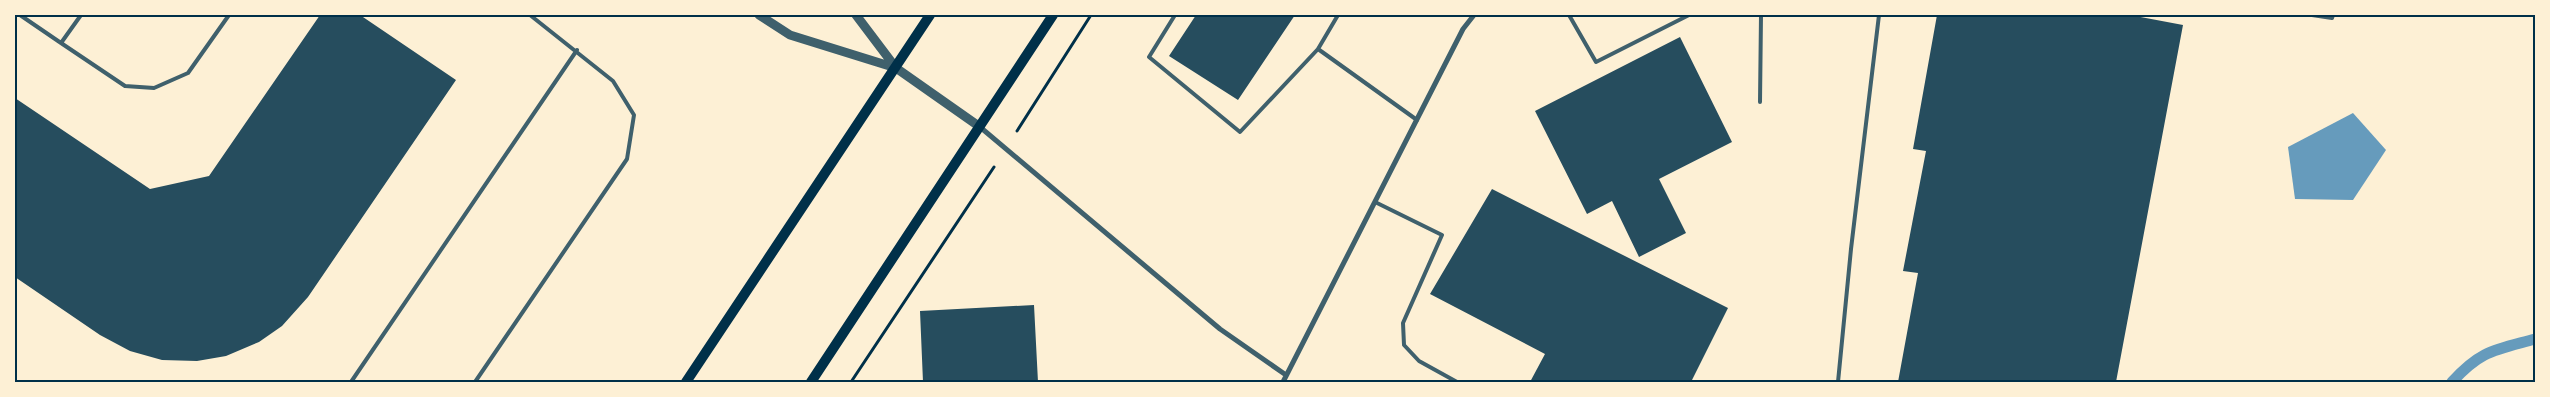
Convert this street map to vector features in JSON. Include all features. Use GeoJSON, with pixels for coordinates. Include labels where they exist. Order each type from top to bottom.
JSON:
{"type":"FeatureCollection","features":[{"type":"Feature","properties":{"kind":"main road"},"geometry":{"type":"LineString","coordinates":[[686,382],[930,15]]}},
{"type":"Feature","properties":{"kind":"main road"},"geometry":{"type":"LineString","coordinates":[[811,382],[1053,15]]}},
{"type":"Feature","properties":{"kind":"street"},"geometry":{"type":"LineString","coordinates":[[760,15],[790,35],[896,68],[980,127],[1220,329],[1286,375]]}},
{"type":"Feature","properties":{"kind":"street"},"geometry":{"type":"LineString","coordinates":[[856,15],[896,68]]}},
{"type":"Feature","properties":{"kind":"street"},"geometry":{"type":"LineString","coordinates":[[1283,382],[1463,29],[1474,15]]}},
{"type":"Feature","properties":{"kind":"lane"},"geometry":{"type":"LineString","coordinates":[[20,15],[125,86],[154,88],[188,73],[229,15]]}},
{"type":"Feature","properties":{"kind":"lane"},"geometry":{"type":"LineString","coordinates":[[61,42],[81,15]]}},
{"type":"Feature","properties":{"kind":"lane"},"geometry":{"type":"LineString","coordinates":[[475,382],[627,159],[634,115],[613,81],[578,50],[530,15]]}},
{"type":"Feature","properties":{"kind":"lane"},"geometry":{"type":"LineString","coordinates":[[1175,15],[1149,56],[1240,132],[1318,49],[1338,15]]}},
{"type":"Feature","properties":{"kind":"lane"},"geometry":{"type":"LineString","coordinates":[[1569,15],[1596,62],[1689,15]]}},
{"type":"Feature","properties":{"kind":"lane"},"geometry":{"type":"LineString","coordinates":[[1760,102],[1761,15]]}},
{"type":"Feature","properties":{"kind":"lane"},"geometry":{"type":"LineString","coordinates":[[1838,382],[1851,249],[1879,15]]}},
{"type":"Feature","properties":{"kind":"lane"},"geometry":{"type":"LineString","coordinates":[[2312,15],[2332,18],[2332,15]]}},
{"type":"Feature","properties":{"kind":"lane"},"geometry":{"type":"LineString","coordinates":[[1318,49],[1417,120]]}},
{"type":"Feature","properties":{"kind":"lane"},"geometry":{"type":"LineString","coordinates":[[351,382],[578,50]]}},
{"type":"Feature","properties":{"kind":"lane"},"geometry":{"type":"LineString","coordinates":[[1374,202],[1442,236],[1403,323],[1404,344],[1419,361],[1457,382]]}},
{"type":"Feature","properties":{"kind":"path"},"geometry":{"type":"LineString","coordinates":[[851,382],[1006,149],[1091,15]]}},
{"type":"Feature","properties":{"kind":"water"},"geometry":{"type":"Polygon","coordinates":[[[2353,113],[2386,150],[2353,200],[2295,199],[2288,147],[2353,113]]]}},
{"type":"Feature","properties":{"kind":"building"},"geometry":{"type":"Polygon","coordinates":[[[320,15],[360,15],[456,80],[308,297],[282,326],[259,342],[226,356],[197,361],[162,360],[130,351],[100,335],[15,277],[15,98],[150,189],[209,176],[320,15]]]}},
{"type":"Feature","properties":{"kind":"building"},"geometry":{"type":"Polygon","coordinates":[[[1196,15],[1295,15],[1238,100],[1169,56],[1196,15]]]}},
{"type":"Feature","properties":{"kind":"building"},"geometry":{"type":"Polygon","coordinates":[[[1937,15],[2130,15],[2183,25],[2116,382],[1898,382],[1918,273],[1903,271],[1926,151],[1913,149],[1937,15]]]}},
{"type":"Feature","properties":{"kind":"building"},"geometry":{"type":"Polygon","coordinates":[[[1680,37],[1732,142],[1659,179],[1686,233],[1639,257],[1612,201],[1587,214],[1535,111],[1680,37]]]}},
{"type":"Feature","properties":{"kind":"building"},"geometry":{"type":"Polygon","coordinates":[[[1492,189],[1728,308],[1691,382],[1530,382],[1545,354],[1430,294],[1492,189]]]}},
{"type":"Feature","properties":{"kind":"building"},"geometry":{"type":"Polygon","coordinates":[[[1034,305],[1038,382],[923,382],[920,311],[1034,305]]]}},
{"type":"Feature","properties":{"kind":"waterway"},"geometry":{"type":"LineString","coordinates":[[2452,382],[2462,371],[2480,357],[2499,349],[2535,339]]}}]}
